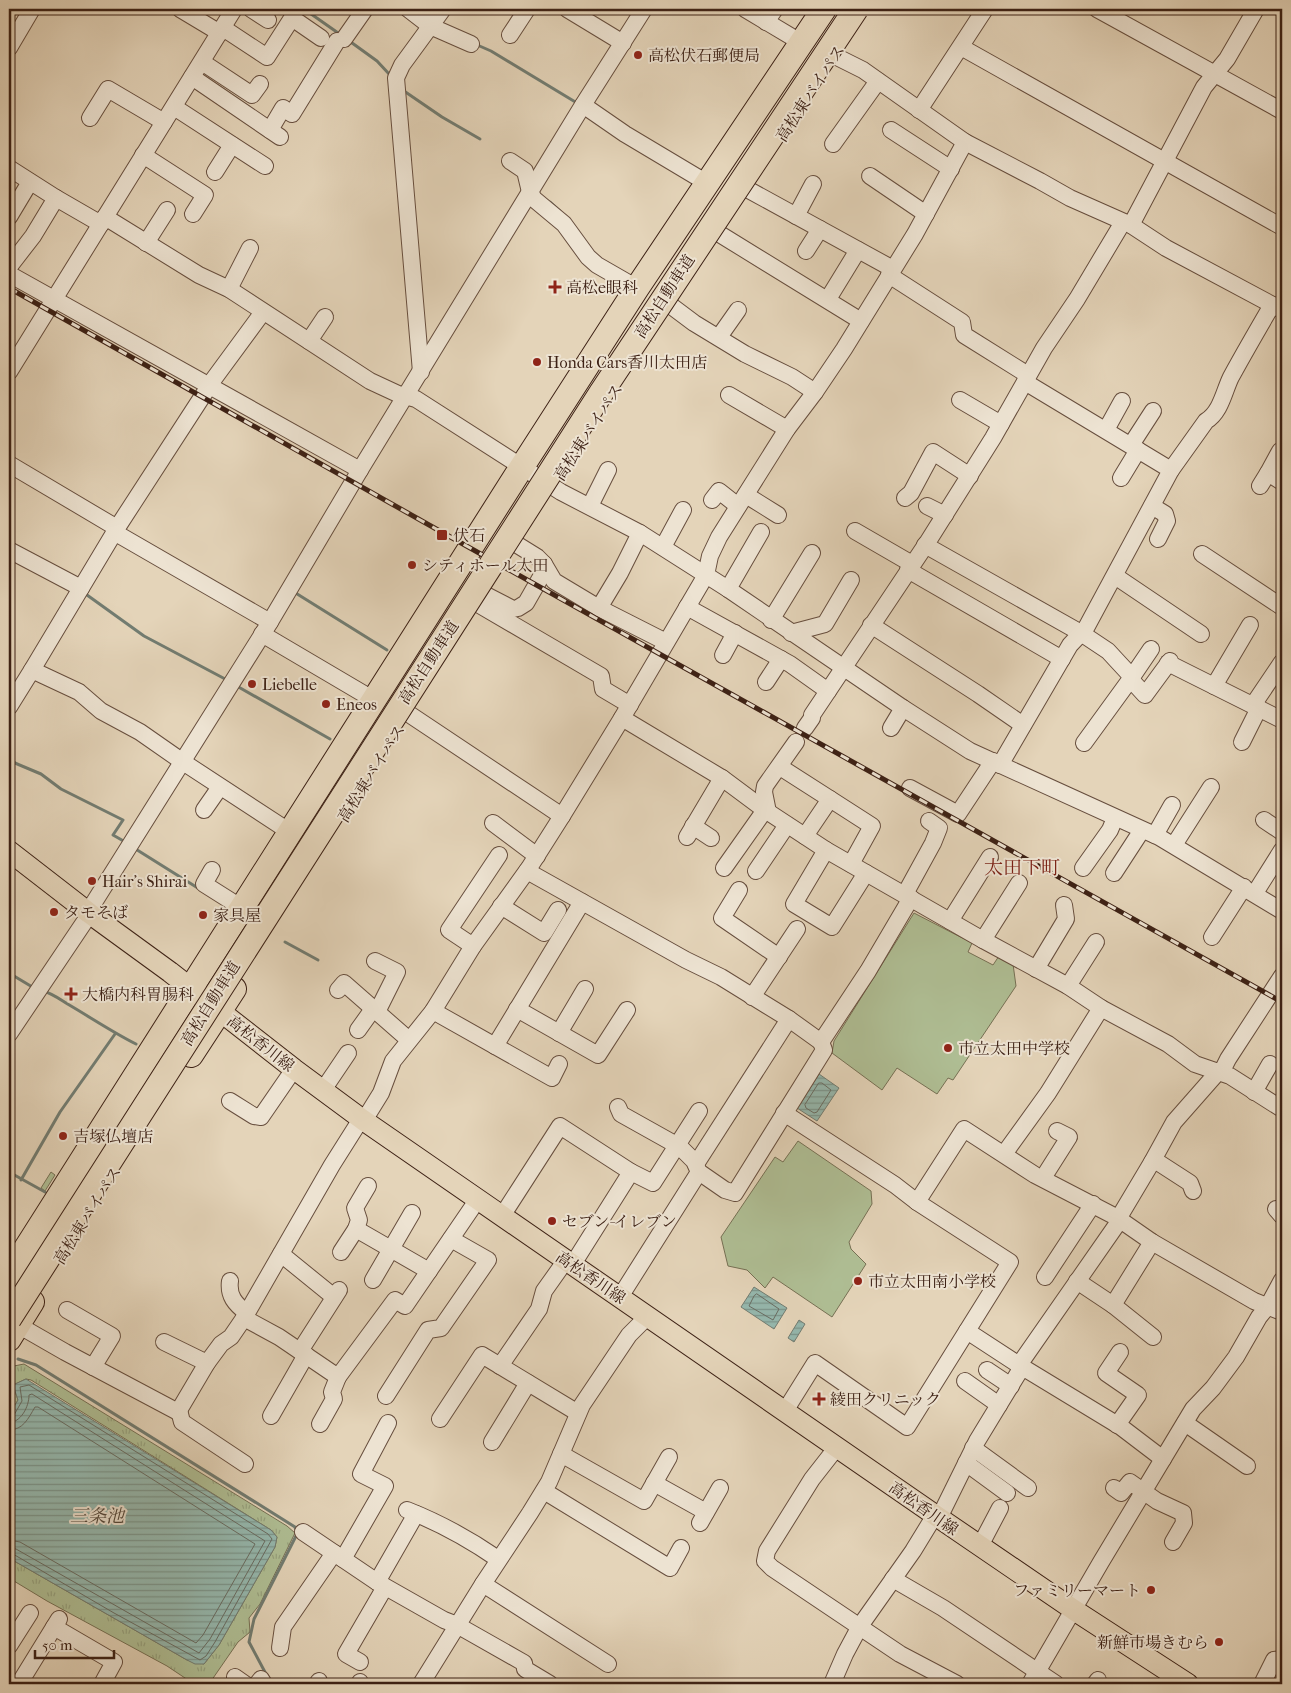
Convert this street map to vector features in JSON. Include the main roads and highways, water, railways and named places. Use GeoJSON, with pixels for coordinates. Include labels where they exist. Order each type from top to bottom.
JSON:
{"type":"FeatureCollection","features":[{"type":"Feature","properties":{"kind":"highway"},"geometry":{"type":"LineString","coordinates":[[9,1275],[522,466],[637,288],[824,9]]}},
{"type":"Feature","properties":{"kind":"highway","name":"高松自動車道"},"geometry":{"type":"LineString","coordinates":[[9,1293],[341,767],[572,409],[836,9]]}},
{"type":"Feature","properties":{"kind":"highway","name":"高松自動車道"},"geometry":{"type":"LineString","coordinates":[[12,1328],[595,402],[856,9]]}},
{"type":"Feature","properties":{"kind":"highway","name":"高松東バイパス"},"geometry":{"type":"LineString","coordinates":[[12,1328],[220,1011],[670,305],[866,9]]}},
{"type":"Feature","properties":{"kind":"main road","name":"高松香川線"},"geometry":{"type":"LineString","coordinates":[[9,851],[363,1120],[980,1546],[1188,1684]]}},
{"type":"Feature","properties":{"kind":"water"},"geometry":{"type":"Polygon","coordinates":[[[819,1074],[839,1088],[817,1121],[797,1108],[819,1074]]]}},
{"type":"Feature","properties":{"kind":"water"},"geometry":{"type":"Polygon","coordinates":[[[754,1287],[787,1308],[774,1329],[741,1307],[754,1287]]]}},
{"type":"Feature","properties":{"kind":"water"},"geometry":{"type":"Polygon","coordinates":[[[799,1320],[805,1324],[794,1342],[788,1338],[799,1320]]]}},
{"type":"Feature","properties":{"kind":"water","name":"三条池"},"geometry":{"type":"Polygon","coordinates":[[[26,1379],[271,1530],[277,1537],[275,1547],[219,1645],[204,1664],[195,1664],[187,1660],[9,1558],[9,1415],[18,1400],[13,1385],[26,1379]]]}},
{"type":"Feature","properties":{"kind":"waterway"},"geometry":{"type":"LineString","coordinates":[[304,9],[341,35]]}},
{"type":"Feature","properties":{"kind":"waterway"},"geometry":{"type":"LineString","coordinates":[[348,40],[377,61],[390,75]]}},
{"type":"Feature","properties":{"kind":"waterway"},"geometry":{"type":"LineString","coordinates":[[475,44],[491,51],[577,103]]}},
{"type":"Feature","properties":{"kind":"waterway"},"geometry":{"type":"LineString","coordinates":[[404,91],[442,117],[480,139]]}},
{"type":"Feature","properties":{"kind":"waterway"},"geometry":{"type":"LineString","coordinates":[[550,202],[560,211]]}},
{"type":"Feature","properties":{"kind":"waterway"},"geometry":{"type":"LineString","coordinates":[[294,592],[387,650]]}},
{"type":"Feature","properties":{"kind":"waterway"},"geometry":{"type":"LineString","coordinates":[[87,595],[144,636],[227,680]]}},
{"type":"Feature","properties":{"kind":"waterway"},"geometry":{"type":"LineString","coordinates":[[235,685],[330,739]]}},
{"type":"Feature","properties":{"kind":"waterway"},"geometry":{"type":"LineString","coordinates":[[9,758],[15,763],[41,774],[61,789],[123,820],[113,835],[127,843]]}},
{"type":"Feature","properties":{"kind":"waterway"},"geometry":{"type":"LineString","coordinates":[[134,848],[201,890]]}},
{"type":"Feature","properties":{"kind":"waterway"},"geometry":{"type":"LineString","coordinates":[[285,942],[318,960]]}},
{"type":"Feature","properties":{"kind":"waterway"},"geometry":{"type":"LineString","coordinates":[[9,973],[34,988]]}},
{"type":"Feature","properties":{"kind":"waterway"},"geometry":{"type":"LineString","coordinates":[[43,991],[136,1044]]}},
{"type":"Feature","properties":{"kind":"waterway"},"geometry":{"type":"LineString","coordinates":[[21,1180],[60,1112],[115,1034]]}},
{"type":"Feature","properties":{"kind":"waterway"},"geometry":{"type":"LineString","coordinates":[[9,1172],[45,1192]]}},
{"type":"Feature","properties":{"kind":"waterway"},"geometry":{"type":"LineString","coordinates":[[18,1359],[36,1365],[295,1527],[297,1534],[254,1619],[249,1642],[266,1674]]}},
{"type":"Feature","properties":{"kind":"railway"},"geometry":{"type":"LineString","coordinates":[[9,288],[1282,1002]]}},
{"type":"Feature","properties":{"kind":"place","name":"高松伏石郵便局"},"geometry":{"type":"Point","coordinates":[638,55]}},
{"type":"Feature","properties":{"kind":"place","name":"高松e眼科"},"geometry":{"type":"Point","coordinates":[555,287]}},
{"type":"Feature","properties":{"kind":"place","name":"Honda Cars香川太田店"},"geometry":{"type":"Point","coordinates":[537,362]}},
{"type":"Feature","properties":{"kind":"place","name":"伏石"},"geometry":{"type":"Point","coordinates":[442,535]}},
{"type":"Feature","properties":{"kind":"place","name":"シティホール太田"},"geometry":{"type":"Point","coordinates":[412,565]}},
{"type":"Feature","properties":{"kind":"place","name":"Liebelle"},"geometry":{"type":"Point","coordinates":[252,684]}},
{"type":"Feature","properties":{"kind":"place","name":"Eneos"},"geometry":{"type":"Point","coordinates":[326,704]}},
{"type":"Feature","properties":{"kind":"place","name":"Hair’s Shirai"},"geometry":{"type":"Point","coordinates":[92,881]}},
{"type":"Feature","properties":{"kind":"place","name":"タモそば"},"geometry":{"type":"Point","coordinates":[54,912]}},
{"type":"Feature","properties":{"kind":"place","name":"家具屋"},"geometry":{"type":"Point","coordinates":[203,915]}},
{"type":"Feature","properties":{"kind":"place","name":"大橋内科胃腸科"},"geometry":{"type":"Point","coordinates":[71,994]}},
{"type":"Feature","properties":{"kind":"place","name":"市立太田中学校"},"geometry":{"type":"Point","coordinates":[948,1048]}},
{"type":"Feature","properties":{"kind":"place","name":"吉塚仏壇店"},"geometry":{"type":"Point","coordinates":[63,1136]}},
{"type":"Feature","properties":{"kind":"place","name":"セブン-イレブン"},"geometry":{"type":"Point","coordinates":[552,1221]}},
{"type":"Feature","properties":{"kind":"place","name":"市立太田南小学校"},"geometry":{"type":"Point","coordinates":[858,1281]}},
{"type":"Feature","properties":{"kind":"place","name":"綾田クリニック"},"geometry":{"type":"Point","coordinates":[819,1399]}},
{"type":"Feature","properties":{"kind":"place","name":"ファミリーマート"},"geometry":{"type":"Point","coordinates":[1151,1590]}},
{"type":"Feature","properties":{"kind":"place","name":"新鮮市場きむら"},"geometry":{"type":"Point","coordinates":[1219,1642]}},
{"type":"Feature","properties":{"kind":"district","name":"太田下町"},"geometry":{"type":"Point","coordinates":[1022,867]}}]}
